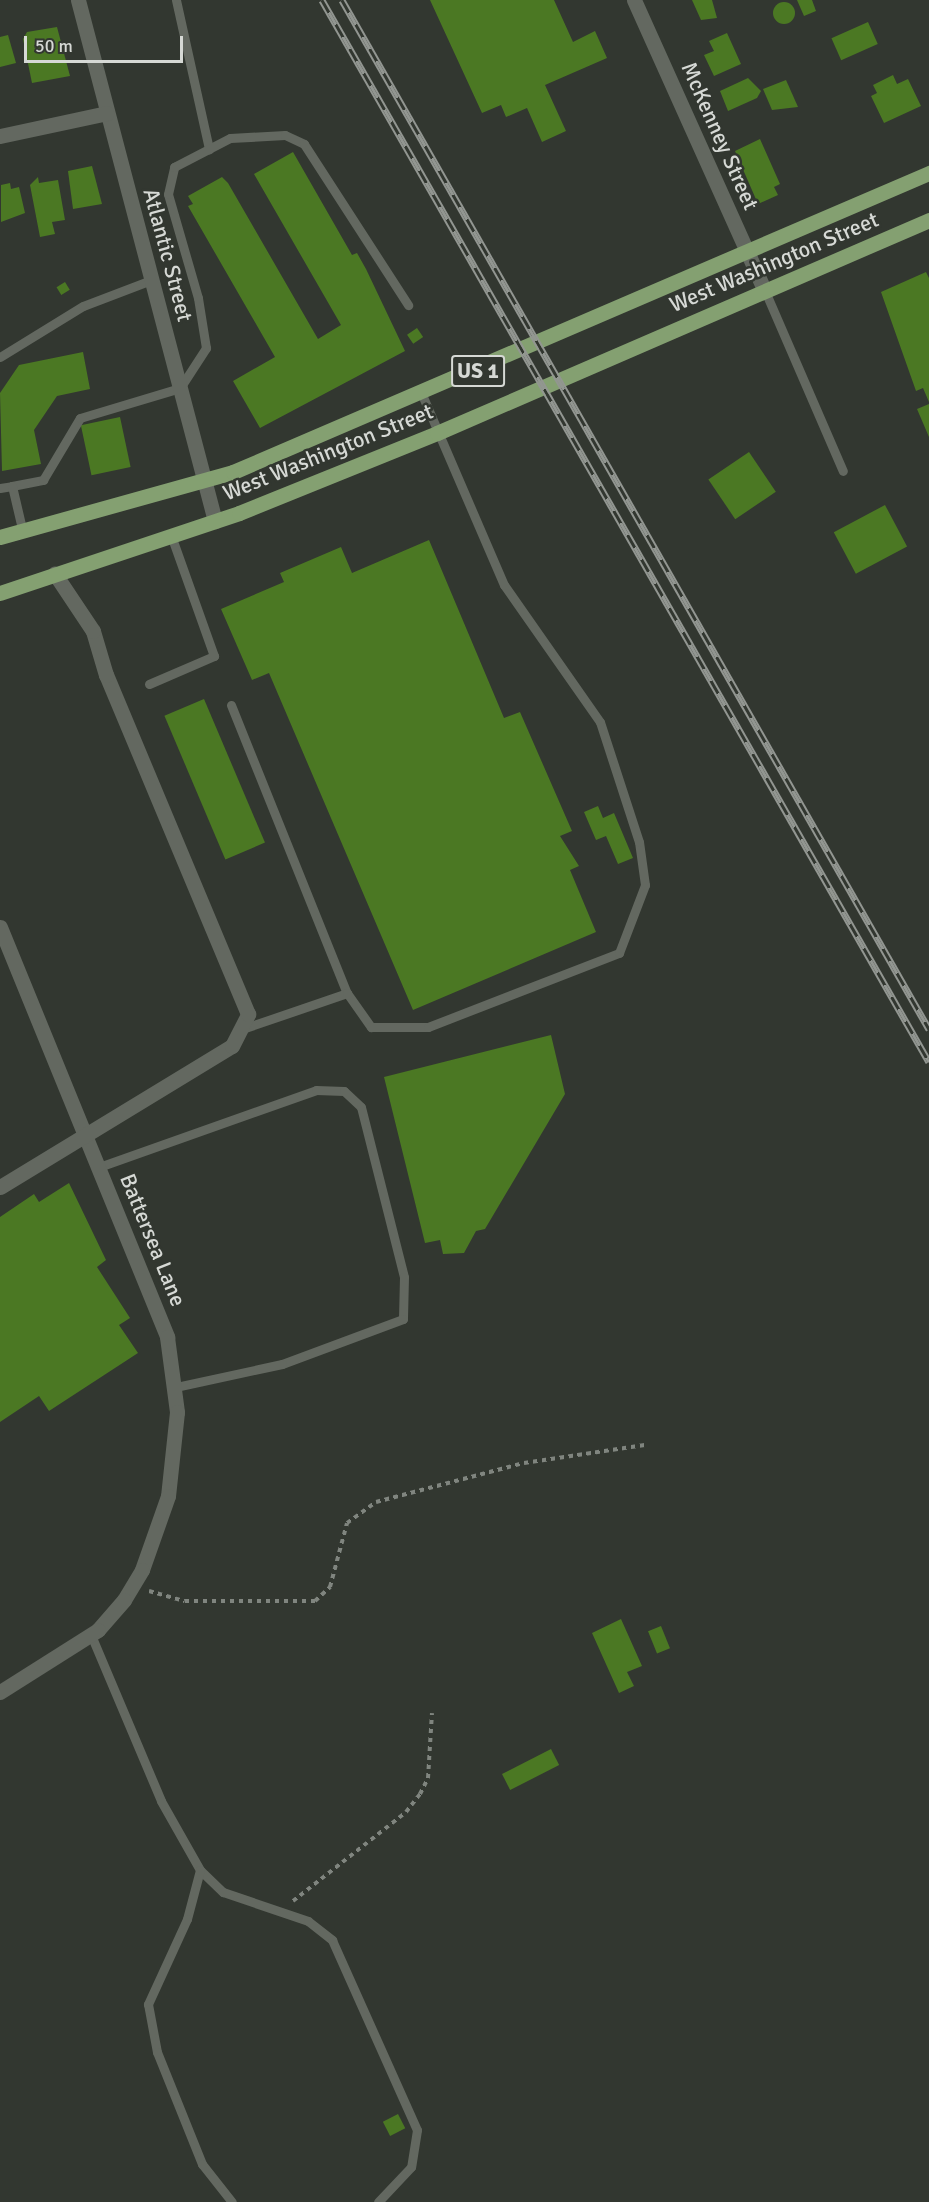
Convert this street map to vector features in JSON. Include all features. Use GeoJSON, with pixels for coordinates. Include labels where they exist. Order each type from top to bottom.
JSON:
{"type":"FeatureCollection","features":[{"type":"Feature","properties":{"kind":"main road","name":"West Washington Street"},"geometry":{"type":"LineString","coordinates":[[205,481],[422,395],[929,173]]}},
{"type":"Feature","properties":{"kind":"main road","name":"West Washington Street"},"geometry":{"type":"LineString","coordinates":[[0,593],[215,521],[437,433],[929,220]]}},
{"type":"Feature","properties":{"kind":"main road","name":"US 1"},"geometry":{"type":"LineString","coordinates":[[0,537],[205,481]]}},
{"type":"Feature","properties":{"kind":"street","name":"Atlantic Street"},"geometry":{"type":"LineString","coordinates":[[78,0],[215,521]]}},
{"type":"Feature","properties":{"kind":"street","name":"McKenney Street"},"geometry":{"type":"LineString","coordinates":[[634,0],[765,291]]}},
{"type":"Feature","properties":{"kind":"street"},"geometry":{"type":"LineString","coordinates":[[0,136],[107,112]]}},
{"type":"Feature","properties":{"kind":"street"},"geometry":{"type":"LineString","coordinates":[[0,1187],[85,1132],[232,1046],[245,1028],[245,1000],[142,763],[93,631],[55,574]]}},
{"type":"Feature","properties":{"kind":"street","name":"Battersea Lane"},"geometry":{"type":"LineString","coordinates":[[0,927],[167,1336],[176,1387],[168,1496],[136,1582],[91,1635],[0,1692]]}},
{"type":"Feature","properties":{"kind":"lane"},"geometry":{"type":"LineString","coordinates":[[176,0],[209,149]]}},
{"type":"Feature","properties":{"kind":"lane"},"geometry":{"type":"LineString","coordinates":[[0,488],[43,480],[80,418],[180,388],[207,348],[198,298],[168,194],[174,166],[230,138],[285,135],[304,144],[408,305]]}},
{"type":"Feature","properties":{"kind":"lane"},"geometry":{"type":"LineString","coordinates":[[0,357],[83,306],[151,279]]}},
{"type":"Feature","properties":{"kind":"lane"},"geometry":{"type":"LineString","coordinates":[[765,291],[843,471]]}},
{"type":"Feature","properties":{"kind":"lane"},"geometry":{"type":"LineString","coordinates":[[231,705],[347,993],[370,1027],[428,1027],[619,953],[645,885],[639,842],[600,722],[504,585],[422,395]]}},
{"type":"Feature","properties":{"kind":"lane"},"geometry":{"type":"LineString","coordinates":[[12,486],[22,532]]}},
{"type":"Feature","properties":{"kind":"lane"},"geometry":{"type":"LineString","coordinates":[[149,684],[214,656],[171,535]]}},
{"type":"Feature","properties":{"kind":"lane"},"geometry":{"type":"LineString","coordinates":[[245,1028],[347,993]]}},
{"type":"Feature","properties":{"kind":"lane"},"geometry":{"type":"LineString","coordinates":[[99,1167],[316,1090],[344,1091],[361,1107],[404,1276],[403,1319],[282,1364],[176,1387]]}},
{"type":"Feature","properties":{"kind":"lane"},"geometry":{"type":"LineString","coordinates":[[91,1635],[161,1801],[200,1870],[223,1892],[308,1922],[332,1940],[417,2130],[411,2167],[378,2202]]}},
{"type":"Feature","properties":{"kind":"lane"},"geometry":{"type":"LineString","coordinates":[[200,1870],[187,1919],[148,2004],[158,2052],[202,2164],[232,2202]]}},
{"type":"Feature","properties":{"kind":"path"},"geometry":{"type":"LineString","coordinates":[[136,1582],[185,1601],[315,1601],[330,1587],[347,1523],[376,1502],[524,1463],[645,1444]]}},
{"type":"Feature","properties":{"kind":"path"},"geometry":{"type":"LineString","coordinates":[[281,1911],[406,1812],[420,1794],[428,1778],[432,1713]]}},
{"type":"Feature","properties":{"kind":"building"},"geometry":{"type":"Polygon","coordinates":[[[430,0],[554,0],[573,42],[595,31],[607,58],[545,85],[566,131],[542,142],[527,108],[506,117],[501,105],[482,113],[430,0]]]}},
{"type":"Feature","properties":{"kind":"building"},"geometry":{"type":"Polygon","coordinates":[[[692,0],[712,0],[717,18],[701,20],[692,0]]]}},
{"type":"Feature","properties":{"kind":"building"},"geometry":{"type":"Polygon","coordinates":[[[797,0],[812,0],[816,11],[804,16],[797,0]]]}},
{"type":"Feature","properties":{"kind":"building"},"geometry":{"type":"Polygon","coordinates":[[[784,2],[792,5],[795,13],[792,21],[784,24],[776,21],[773,13],[776,5],[784,2]]]}},
{"type":"Feature","properties":{"kind":"building"},"geometry":{"type":"Polygon","coordinates":[[[868,22],[878,44],[841,60],[831,38],[868,22]]]}},
{"type":"Feature","properties":{"kind":"building"},"geometry":{"type":"Polygon","coordinates":[[[57,27],[70,76],[32,83],[23,39],[27,32],[57,27]]]}},
{"type":"Feature","properties":{"kind":"building"},"geometry":{"type":"Polygon","coordinates":[[[727,33],[741,64],[714,76],[704,55],[714,51],[709,41],[727,33]]]}},
{"type":"Feature","properties":{"kind":"building"},"geometry":{"type":"Polygon","coordinates":[[[8,35],[16,63],[0,67],[0,37],[8,35]]]}},
{"type":"Feature","properties":{"kind":"building"},"geometry":{"type":"Polygon","coordinates":[[[893,75],[897,84],[908,79],[921,106],[884,123],[871,96],[877,93],[873,85],[893,75]]]}},
{"type":"Feature","properties":{"kind":"building"},"geometry":{"type":"Polygon","coordinates":[[[748,78],[761,91],[757,98],[728,111],[720,91],[748,78]]]}},
{"type":"Feature","properties":{"kind":"building"},"geometry":{"type":"Polygon","coordinates":[[[786,80],[798,107],[772,110],[763,89],[786,80]]]}},
{"type":"Feature","properties":{"kind":"building"},"geometry":{"type":"Polygon","coordinates":[[[760,139],[780,184],[774,187],[778,195],[758,204],[735,151],[760,139]]]}},
{"type":"Feature","properties":{"kind":"building"},"geometry":{"type":"Polygon","coordinates":[[[293,152],[352,255],[357,253],[405,351],[260,428],[233,381],[275,357],[188,206],[193,204],[188,196],[222,177],[228,183],[318,339],[341,325],[254,174],[293,152]]]}},
{"type":"Feature","properties":{"kind":"building"},"geometry":{"type":"Polygon","coordinates":[[[92,166],[102,204],[73,209],[68,171],[92,166]]]}},
{"type":"Feature","properties":{"kind":"building"},"geometry":{"type":"Polygon","coordinates":[[[38,177],[39,183],[58,180],[65,220],[52,222],[55,234],[40,237],[30,185],[38,177]]]}},
{"type":"Feature","properties":{"kind":"building"},"geometry":{"type":"Polygon","coordinates":[[[10,183],[11,189],[19,187],[25,213],[1,222],[1,185],[10,183]]]}},
{"type":"Feature","properties":{"kind":"building"},"geometry":{"type":"Polygon","coordinates":[[[926,272],[929,278],[929,402],[923,388],[916,391],[881,292],[926,272]]]}},
{"type":"Feature","properties":{"kind":"building"},"geometry":{"type":"Polygon","coordinates":[[[65,282],[70,290],[61,295],[57,287],[65,282]]]}},
{"type":"Feature","properties":{"kind":"building"},"geometry":{"type":"Polygon","coordinates":[[[417,328],[423,337],[413,344],[407,335],[417,328]]]}},
{"type":"Feature","properties":{"kind":"building"},"geometry":{"type":"Polygon","coordinates":[[[83,352],[90,389],[57,396],[34,430],[41,464],[2,471],[0,393],[19,365],[83,352]]]}},
{"type":"Feature","properties":{"kind":"building"},"geometry":{"type":"Polygon","coordinates":[[[929,404],[929,437],[917,409],[929,404]]]}},
{"type":"Feature","properties":{"kind":"building"},"geometry":{"type":"Polygon","coordinates":[[[120,417],[131,467],[91,475],[81,425],[120,417]]]}},
{"type":"Feature","properties":{"kind":"building"},"geometry":{"type":"Polygon","coordinates":[[[749,452],[776,492],[735,519],[708,479],[749,452]]]}},
{"type":"Feature","properties":{"kind":"building"},"geometry":{"type":"Polygon","coordinates":[[[885,505],[907,546],[856,574],[834,532],[885,505]]]}},
{"type":"Feature","properties":{"kind":"building"},"geometry":{"type":"Polygon","coordinates":[[[429,540],[504,718],[520,712],[572,831],[560,836],[579,866],[570,870],[596,932],[413,1010],[269,673],[252,680],[221,609],[284,582],[280,573],[341,547],[352,573],[429,540]]]}},
{"type":"Feature","properties":{"kind":"building"},"geometry":{"type":"Polygon","coordinates":[[[204,699],[265,843],[225,859],[164,716],[204,699]]]}},
{"type":"Feature","properties":{"kind":"building"},"geometry":{"type":"Polygon","coordinates":[[[598,806],[603,818],[614,813],[633,858],[618,864],[606,836],[596,840],[584,812],[598,806]]]}},
{"type":"Feature","properties":{"kind":"building"},"geometry":{"type":"Polygon","coordinates":[[[551,1035],[565,1094],[485,1229],[476,1231],[464,1253],[443,1254],[440,1240],[425,1243],[384,1077],[551,1035]]]}},
{"type":"Feature","properties":{"kind":"building"},"geometry":{"type":"Polygon","coordinates":[[[69,1183],[106,1260],[97,1267],[130,1318],[119,1325],[138,1353],[49,1411],[39,1396],[0,1422],[0,1217],[34,1194],[39,1202],[69,1183]]]}},
{"type":"Feature","properties":{"kind":"building"},"geometry":{"type":"Polygon","coordinates":[[[621,1619],[642,1666],[627,1672],[634,1686],[619,1693],[592,1633],[621,1619]]]}},
{"type":"Feature","properties":{"kind":"building"},"geometry":{"type":"Polygon","coordinates":[[[661,1626],[670,1648],[657,1653],[648,1631],[661,1626]]]}},
{"type":"Feature","properties":{"kind":"building"},"geometry":{"type":"Polygon","coordinates":[[[551,1749],[559,1765],[510,1790],[502,1774],[551,1749]]]}},
{"type":"Feature","properties":{"kind":"building"},"geometry":{"type":"Polygon","coordinates":[[[398,2114],[405,2128],[390,2136],[383,2122],[398,2114]]]}},
{"type":"Feature","properties":{"kind":"railway"},"geometry":{"type":"LineString","coordinates":[[322,0],[929,1062]]}},
{"type":"Feature","properties":{"kind":"railway"},"geometry":{"type":"LineString","coordinates":[[342,0],[929,1029]]}}]}
